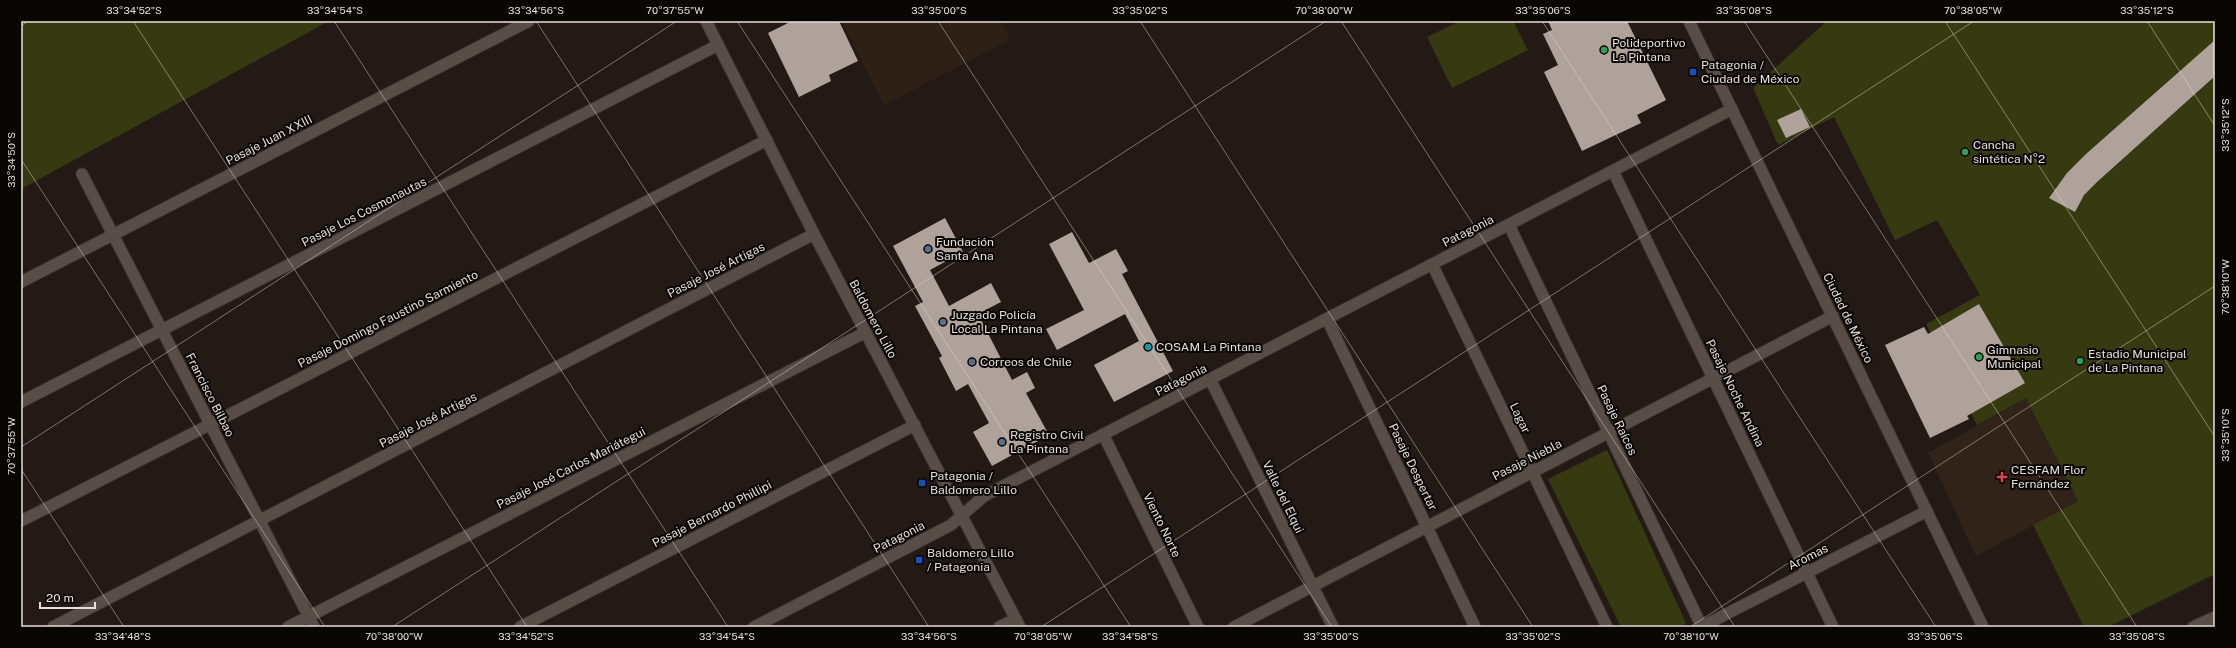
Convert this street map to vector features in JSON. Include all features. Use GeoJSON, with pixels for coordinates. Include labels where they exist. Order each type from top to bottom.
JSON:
{"type":"FeatureCollection","features":[{"type":"Feature","properties":{"kind":"street","name":"Pasaje Juan XXIII"},"geometry":{"type":"LineString","coordinates":[[21,282],[529,21]]}},
{"type":"Feature","properties":{"kind":"street","name":"Baldomero Lillo"},"geometry":{"type":"LineString","coordinates":[[706,21],[814,234],[963,515],[1018,623]]}},
{"type":"Feature","properties":{"kind":"street","name":"Ciudad de México"},"geometry":{"type":"LineString","coordinates":[[1689,21],[1983,627]]}},
{"type":"Feature","properties":{"kind":"street","name":"Pasaje Los Cosmonautas"},"geometry":{"type":"LineString","coordinates":[[21,402],[718,44]]}},
{"type":"Feature","properties":{"kind":"street","name":"Patagonia"},"geometry":{"type":"LineString","coordinates":[[754,627],[951,525],[984,496],[1732,110]]}},
{"type":"Feature","properties":{"kind":"street","name":"Pasaje Domingo Faustino Sarmiento"},"geometry":{"type":"LineString","coordinates":[[21,521],[767,140]]}},
{"type":"Feature","properties":{"kind":"street","name":"Pasaje Noche Andina"},"geometry":{"type":"LineString","coordinates":[[1613,171],[1833,627]]}},
{"type":"Feature","properties":{"kind":"street","name":"Francisco Bilbao"},"geometry":{"type":"LineString","coordinates":[[82,174],[314,627]]}},
{"type":"Feature","properties":{"kind":"street","name":"Pasaje Raíces"},"geometry":{"type":"LineString","coordinates":[[1509,225],[1702,627]]}},
{"type":"Feature","properties":{"kind":"street","name":"Pasaje José Artigas"},"geometry":{"type":"LineString","coordinates":[[53,627],[260,522],[814,234]]}},
{"type":"Feature","properties":{"kind":"street","name":"Lagar"},"geometry":{"type":"LineString","coordinates":[[1432,264],[1606,627]]}},
{"type":"Feature","properties":{"kind":"street","name":"Pasaje Niebla"},"geometry":{"type":"LineString","coordinates":[[1234,627],[1833,316]]}},
{"type":"Feature","properties":{"kind":"street","name":"Pasaje Despertar"},"geometry":{"type":"LineString","coordinates":[[1327,319],[1475,627]]}},
{"type":"Feature","properties":{"kind":"street","name":"Pasaje José Carlos Mariátegui"},"geometry":{"type":"LineString","coordinates":[[288,627],[866,332]]}},
{"type":"Feature","properties":{"kind":"street","name":"Valle del Elqui"},"geometry":{"type":"LineString","coordinates":[[1210,379],[1333,627]]}},
{"type":"Feature","properties":{"kind":"street","name":"Pasaje Bernardo Phillipi"},"geometry":{"type":"LineString","coordinates":[[520,627],[915,425]]}},
{"type":"Feature","properties":{"kind":"street","name":"Viento Norte"},"geometry":{"type":"LineString","coordinates":[[1103,434],[1198,627]]}},
{"type":"Feature","properties":{"kind":"street","name":"Aromas"},"geometry":{"type":"LineString","coordinates":[[1702,627],[1927,510]]}},
{"type":"Feature","properties":{"kind":"street"},"geometry":{"type":"LineString","coordinates":[[2193,627],[2215,616]]}},
{"type":"Feature","properties":{"kind":"street"},"geometry":{"type":"LineString","coordinates":[[999,627],[1018,623]]}},
{"type":"Feature","properties":{"kind":"shaded area"},"geometry":{"type":"Polygon","coordinates":[[[842,21],[1002,21],[1010,40],[884,105],[842,21]]]}},
{"type":"Feature","properties":{"kind":"shaded area","name":"CESFAM Flor Fernández"},"geometry":{"type":"Polygon","coordinates":[[[2026,398],[2078,501],[1976,556],[1928,453],[2026,398]]]}},
{"type":"Feature","properties":{"kind":"green space"},"geometry":{"type":"Polygon","coordinates":[[[21,21],[329,21],[21,189],[21,21]]]}},
{"type":"Feature","properties":{"kind":"green space"},"geometry":{"type":"Polygon","coordinates":[[[1460,21],[1513,21],[1528,50],[1452,88],[1427,37],[1460,21]]]}},
{"type":"Feature","properties":{"kind":"green space","name":"Estadio Municipal de La Pintana"},"geometry":{"type":"Polygon","coordinates":[[[1827,21],[2215,21],[2215,574],[2108,627],[2084,627],[2033,525],[2078,501],[2026,398],[1977,425],[1926,324],[1980,295],[1937,220],[1895,240],[1834,117],[1778,145],[1753,88],[1827,21]]]}},
{"type":"Feature","properties":{"kind":"green space"},"geometry":{"type":"Polygon","coordinates":[[[1607,450],[1686,623],[1679,627],[1621,627],[1548,479],[1607,450]]]}},
{"type":"Feature","properties":{"kind":"building"},"geometry":{"type":"Polygon","coordinates":[[[792,21],[839,21],[858,61],[829,75],[831,81],[799,97],[768,33],[792,21]]]}},
{"type":"Feature","properties":{"kind":"building"},"geometry":{"type":"Polygon","coordinates":[[[1548,21],[1627,21],[1666,100],[1637,115],[1641,123],[1582,151],[1544,72],[1558,65],[1543,34],[1552,30],[1548,21]]]}},
{"type":"Feature","properties":{"kind":"building"},"geometry":{"type":"Polygon","coordinates":[[[2215,40],[2215,76],[2097,182],[2084,195],[2075,212],[2049,198],[2067,173],[2086,154],[2215,40]]]}},
{"type":"Feature","properties":{"kind":"building"},"geometry":{"type":"Polygon","coordinates":[[[1801,109],[1810,127],[1786,138],[1777,120],[1801,109]]]}},
{"type":"Feature","properties":{"kind":"building"},"geometry":{"type":"Polygon","coordinates":[[[945,218],[963,252],[930,270],[949,306],[991,283],[1001,302],[978,314],[1012,380],[1027,372],[1035,388],[1026,393],[1049,435],[992,466],[973,432],[989,423],[968,384],[956,391],[939,358],[942,356],[915,306],[923,302],[893,246],[945,218]]]}},
{"type":"Feature","properties":{"kind":"building"},"geometry":{"type":"Polygon","coordinates":[[[1072,232],[1089,263],[1116,249],[1128,271],[1122,274],[1173,371],[1114,402],[1094,365],[1139,341],[1125,314],[1057,350],[1046,329],[1084,310],[1049,244],[1072,232]]]}},
{"type":"Feature","properties":{"kind":"building"},"geometry":{"type":"Polygon","coordinates":[[[1979,304],[2025,383],[1967,416],[1969,419],[1930,438],[1885,345],[1924,327],[1928,334],[1979,304]]]}},
{"type":"Feature","properties":{"kind":"place","name":"Polideportivo La Pintana"},"geometry":{"type":"Point","coordinates":[1604,50]}},
{"type":"Feature","properties":{"kind":"place","name":"Patagonia / Ciudad de México"},"geometry":{"type":"Point","coordinates":[1693,72]}},
{"type":"Feature","properties":{"kind":"place","name":"Cancha sintética N°2"},"geometry":{"type":"Point","coordinates":[1965,152]}},
{"type":"Feature","properties":{"kind":"place","name":"Fundación Santa Ana"},"geometry":{"type":"Point","coordinates":[928,249]}},
{"type":"Feature","properties":{"kind":"place","name":"Juzgado Policía Local La Pintana"},"geometry":{"type":"Point","coordinates":[943,322]}},
{"type":"Feature","properties":{"kind":"place","name":"COSAM La Pintana"},"geometry":{"type":"Point","coordinates":[1148,347]}},
{"type":"Feature","properties":{"kind":"place","name":"Gimnasio Municipal"},"geometry":{"type":"Point","coordinates":[1979,357]}},
{"type":"Feature","properties":{"kind":"place","name":"Estadio Municipal de La Pintana"},"geometry":{"type":"Point","coordinates":[2080,361]}},
{"type":"Feature","properties":{"kind":"place","name":"Correos de Chile"},"geometry":{"type":"Point","coordinates":[972,362]}},
{"type":"Feature","properties":{"kind":"place","name":"Registro Civil La Pintana"},"geometry":{"type":"Point","coordinates":[1002,442]}},
{"type":"Feature","properties":{"kind":"place","name":"CESFAM Flor Fernández"},"geometry":{"type":"Point","coordinates":[2002,477]}},
{"type":"Feature","properties":{"kind":"place","name":"Patagonia / Baldomero Lillo"},"geometry":{"type":"Point","coordinates":[922,483]}},
{"type":"Feature","properties":{"kind":"place","name":"Baldomero Lillo / Patagonia"},"geometry":{"type":"Point","coordinates":[919,560]}}]}
